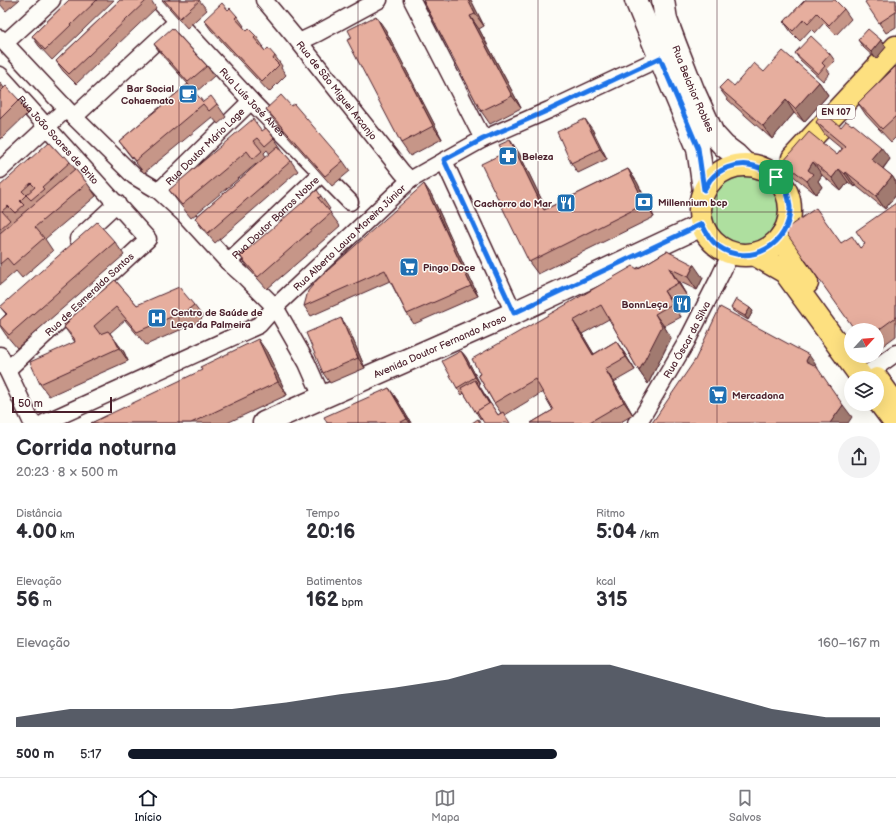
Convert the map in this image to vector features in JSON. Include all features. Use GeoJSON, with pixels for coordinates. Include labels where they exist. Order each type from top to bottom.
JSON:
{"type":"FeatureCollection","features":[{"type":"Feature","properties":{"kind":"main road","name":"Rua Belchior Robles"},"geometry":{"type":"LineString","coordinates":[[636,0],[698,148],[704,190]]}},
{"type":"Feature","properties":{"kind":"main road","name":"Rua Belchior Robles"},"geometry":{"type":"LineString","coordinates":[[663,0],[666,20],[674,44],[713,134],[724,146],[745,164]]}},
{"type":"Feature","properties":{"kind":"main road","name":"EN 107"},"geometry":{"type":"LineString","coordinates":[[776,177],[896,46]]}},
{"type":"Feature","properties":{"kind":"main road"},"geometry":{"type":"LineString","coordinates":[[745,164],[766,170],[776,177],[784,186],[789,197],[790,211],[788,223],[782,235],[775,243],[765,250],[754,254],[744,255],[731,253],[718,246],[708,237],[702,224],[700,202],[704,190],[710,180],[720,171],[732,166],[745,164]]}},
{"type":"Feature","properties":{"kind":"main road","name":"Avenida Doutor Fernando Aroso"},"geometry":{"type":"LineString","coordinates":[[264,423],[514,313],[702,224]]}},
{"type":"Feature","properties":{"kind":"main road"},"geometry":{"type":"LineString","coordinates":[[782,235],[794,265],[844,333]]}},
{"type":"Feature","properties":{"kind":"main road"},"geometry":{"type":"LineString","coordinates":[[754,254],[785,272],[868,371]]}},
{"type":"Feature","properties":{"kind":"main road"},"geometry":{"type":"LineString","coordinates":[[884,390],[896,405]]}},
{"type":"Feature","properties":{"kind":"main road"},"geometry":{"type":"LineString","coordinates":[[884,409],[894,423]]}},
{"type":"Feature","properties":{"kind":"street"},"geometry":{"type":"LineString","coordinates":[[52,0],[2,41],[70,113],[134,176],[158,191],[185,215],[228,262],[275,307],[306,363],[322,398]]}},
{"type":"Feature","properties":{"kind":"street","name":"Rua Luís José Alves"},"geometry":{"type":"LineString","coordinates":[[158,0],[251,101],[350,202]]}},
{"type":"Feature","properties":{"kind":"street","name":"Rua de São Miguel Arcanjo"},"geometry":{"type":"LineString","coordinates":[[264,0],[300,42],[402,172],[410,180]]}},
{"type":"Feature","properties":{"kind":"street"},"geometry":{"type":"LineString","coordinates":[[300,42],[379,0]]}},
{"type":"Feature","properties":{"kind":"street"},"geometry":{"type":"LineString","coordinates":[[412,0],[483,139]]}},
{"type":"Feature","properties":{"kind":"street"},"geometry":{"type":"LineString","coordinates":[[0,170],[47,126],[70,113],[178,21]]}},
{"type":"Feature","properties":{"kind":"street","name":"Rua Alberto Laura Moreira Júnior"},"geometry":{"type":"LineString","coordinates":[[44,423],[259,325],[275,307],[410,180],[483,139],[660,58]]}},
{"type":"Feature","properties":{"kind":"street","name":"Rua João Soares de Brito"},"geometry":{"type":"LineString","coordinates":[[0,75],[117,203]]}},
{"type":"Feature","properties":{"kind":"street","name":"Rua Doutor Mário Lage"},"geometry":{"type":"LineString","coordinates":[[158,191],[251,101]]}},
{"type":"Feature","properties":{"kind":"street"},"geometry":{"type":"LineString","coordinates":[[444,160],[514,313]]}},
{"type":"Feature","properties":{"kind":"street","name":"Rua Doutor Barros Nobre"},"geometry":{"type":"LineString","coordinates":[[228,262],[322,173]]}},
{"type":"Feature","properties":{"kind":"street"},"geometry":{"type":"LineString","coordinates":[[70,247],[117,203]]}},
{"type":"Feature","properties":{"kind":"street","name":"Rua de Esmeralda Santos"},"geometry":{"type":"LineString","coordinates":[[7,370],[148,239],[117,203]]}},
{"type":"Feature","properties":{"kind":"street","name":"Rua Óscar da Silva"},"geometry":{"type":"LineString","coordinates":[[636,423],[642,417],[687,341],[731,253]]}},
{"type":"Feature","properties":{"kind":"street"},"geometry":{"type":"LineString","coordinates":[[870,371],[896,353]]}},
{"type":"Feature","properties":{"kind":"street"},"geometry":{"type":"LineString","coordinates":[[0,355],[32,423]]}},
{"type":"Feature","properties":{"kind":"green space"},"geometry":{"type":"Polygon","coordinates":[[[746,173],[767,179],[777,189],[783,210],[777,231],[767,241],[746,247],[725,241],[715,231],[709,210],[715,189],[725,179],[746,173]]]}},
{"type":"Feature","properties":{"kind":"building"},"geometry":{"type":"Polygon","coordinates":[[[69,0],[97,0],[45,50],[32,36],[69,0]]]}},
{"type":"Feature","properties":{"kind":"building"},"geometry":{"type":"Polygon","coordinates":[[[120,0],[147,0],[69,74],[56,61],[120,0]]]}},
{"type":"Feature","properties":{"kind":"building"},"geometry":{"type":"Polygon","coordinates":[[[164,0],[200,0],[180,18],[164,0]]]}},
{"type":"Feature","properties":{"kind":"building"},"geometry":{"type":"Polygon","coordinates":[[[423,0],[468,0],[475,14],[470,16],[512,96],[481,111],[423,0]]]}},
{"type":"Feature","properties":{"kind":"building"},"geometry":{"type":"Polygon","coordinates":[[[805,0],[835,0],[844,9],[829,25],[817,13],[808,23],[804,19],[793,31],[784,22],[805,0]]]}},
{"type":"Feature","properties":{"kind":"building"},"geometry":{"type":"Polygon","coordinates":[[[868,0],[896,0],[896,12],[879,23],[865,2],[868,0]]]}},
{"type":"Feature","properties":{"kind":"building"},"geometry":{"type":"Polygon","coordinates":[[[222,3],[228,10],[230,8],[237,16],[235,18],[247,31],[249,29],[256,36],[254,38],[265,51],[268,48],[275,56],[273,59],[279,65],[262,82],[204,20],[222,3]]]}},
{"type":"Feature","properties":{"kind":"building"},"geometry":{"type":"Polygon","coordinates":[[[376,16],[433,126],[401,143],[347,40],[352,38],[348,30],[376,16]]]}},
{"type":"Feature","properties":{"kind":"building"},"geometry":{"type":"Polygon","coordinates":[[[172,28],[207,66],[188,82],[154,44],[172,28]]]}},
{"type":"Feature","properties":{"kind":"building"},"geometry":{"type":"Polygon","coordinates":[[[868,29],[881,40],[871,52],[858,40],[868,29]]]}},
{"type":"Feature","properties":{"kind":"building"},"geometry":{"type":"Polygon","coordinates":[[[811,36],[830,54],[822,63],[825,66],[818,74],[795,53],[811,36]]]}},
{"type":"Feature","properties":{"kind":"building"},"geometry":{"type":"Polygon","coordinates":[[[783,51],[819,82],[795,109],[786,100],[763,126],[719,88],[727,80],[734,86],[754,63],[764,72],[783,51]]]}},
{"type":"Feature","properties":{"kind":"building"},"geometry":{"type":"Polygon","coordinates":[[[896,66],[896,116],[882,129],[858,103],[896,66]]]}},
{"type":"Feature","properties":{"kind":"building"},"geometry":{"type":"Polygon","coordinates":[[[188,84],[203,102],[211,96],[217,104],[209,111],[203,104],[135,161],[119,141],[188,84]]]}},
{"type":"Feature","properties":{"kind":"building"},"geometry":{"type":"Polygon","coordinates":[[[6,86],[19,100],[0,119],[0,92],[6,86]]]}},
{"type":"Feature","properties":{"kind":"building"},"geometry":{"type":"Polygon","coordinates":[[[281,95],[291,106],[294,104],[343,161],[325,176],[266,109],[281,95]]]}},
{"type":"Feature","properties":{"kind":"building"},"geometry":{"type":"Polygon","coordinates":[[[823,112],[841,127],[846,121],[852,125],[853,124],[881,147],[871,159],[892,176],[876,196],[846,172],[845,174],[839,169],[832,178],[813,162],[808,170],[813,174],[807,181],[783,162],[809,132],[837,155],[845,146],[816,122],[823,112]]]}},
{"type":"Feature","properties":{"kind":"building"},"geometry":{"type":"Polygon","coordinates":[[[253,119],[262,131],[266,128],[274,138],[265,146],[258,138],[254,141],[262,151],[253,159],[247,151],[182,205],[169,190],[253,119]]]}},
{"type":"Feature","properties":{"kind":"building"},"geometry":{"type":"Polygon","coordinates":[[[585,119],[600,149],[571,163],[557,132],[585,119]]]}},
{"type":"Feature","properties":{"kind":"building"},"geometry":{"type":"Polygon","coordinates":[[[510,140],[544,210],[628,169],[645,204],[529,262],[481,164],[504,153],[499,145],[510,140]]]}},
{"type":"Feature","properties":{"kind":"building"},"geometry":{"type":"Polygon","coordinates":[[[49,142],[63,157],[65,156],[70,162],[42,187],[44,189],[31,200],[26,195],[20,201],[24,205],[15,213],[8,206],[2,211],[10,220],[0,229],[0,186],[49,142]],[[31,183],[22,191],[26,195],[35,187],[31,183]]]}},
{"type":"Feature","properties":{"kind":"building"},"geometry":{"type":"Polygon","coordinates":[[[278,146],[291,161],[208,233],[195,218],[278,146]]]}},
{"type":"Feature","properties":{"kind":"building"},"geometry":{"type":"Polygon","coordinates":[[[75,169],[87,183],[35,227],[44,238],[13,265],[7,258],[0,264],[0,233],[75,169]]]}},
{"type":"Feature","properties":{"kind":"building"},"geometry":{"type":"Polygon","coordinates":[[[424,184],[471,286],[407,314],[385,270],[304,306],[308,291],[317,280],[424,184]]]}},
{"type":"Feature","properties":{"kind":"building"},"geometry":{"type":"Polygon","coordinates":[[[317,190],[321,196],[318,198],[331,213],[258,277],[240,256],[317,190]]]}},
{"type":"Feature","properties":{"kind":"building"},"geometry":{"type":"Polygon","coordinates":[[[896,203],[896,317],[884,326],[884,323],[850,323],[784,230],[816,208],[841,243],[852,236],[860,248],[865,244],[856,231],[896,203]]]}},
{"type":"Feature","properties":{"kind":"building"},"geometry":{"type":"Polygon","coordinates":[[[97,222],[115,242],[9,335],[0,325],[0,320],[7,314],[0,307],[97,222]]]}},
{"type":"Feature","properties":{"kind":"building"},"geometry":{"type":"Polygon","coordinates":[[[667,251],[694,265],[688,277],[669,268],[678,283],[664,291],[672,304],[655,314],[662,326],[639,371],[601,305],[573,321],[593,355],[616,341],[626,357],[605,369],[624,402],[588,423],[531,423],[553,410],[535,379],[494,403],[478,375],[480,374],[472,359],[633,266],[637,269],[667,251]]]}},
{"type":"Feature","properties":{"kind":"building"},"geometry":{"type":"Polygon","coordinates":[[[115,280],[137,305],[179,287],[194,305],[189,309],[137,332],[116,307],[94,326],[100,334],[108,331],[119,348],[40,384],[30,362],[75,342],[74,338],[64,327],[69,322],[64,324],[115,280]]]}},
{"type":"Feature","properties":{"kind":"building"},"geometry":{"type":"Polygon","coordinates":[[[736,299],[750,308],[745,316],[731,308],[736,299]]]}},
{"type":"Feature","properties":{"kind":"building"},"geometry":{"type":"Polygon","coordinates":[[[720,307],[809,355],[806,361],[816,366],[843,405],[830,423],[652,423],[695,360],[720,307]]]}},
{"type":"Feature","properties":{"kind":"building"},"geometry":{"type":"Polygon","coordinates":[[[341,318],[358,358],[323,373],[306,333],[341,318]]]}},
{"type":"Feature","properties":{"kind":"building"},"geometry":{"type":"Polygon","coordinates":[[[258,339],[278,382],[191,423],[91,423],[202,370],[200,367],[258,339]]]}},
{"type":"Feature","properties":{"kind":"building"},"geometry":{"type":"Polygon","coordinates":[[[461,351],[475,377],[457,388],[442,361],[461,351]]]}},
{"type":"Feature","properties":{"kind":"building"},"geometry":{"type":"Polygon","coordinates":[[[475,380],[489,404],[476,413],[461,388],[475,380]]]}},
{"type":"Feature","properties":{"kind":"building"},"geometry":{"type":"Polygon","coordinates":[[[389,388],[407,419],[399,423],[327,423],[324,417],[389,388]]]}},
{"type":"Feature","properties":{"kind":"building"},"geometry":{"type":"Polygon","coordinates":[[[490,403],[498,415],[503,412],[510,423],[484,423],[477,411],[490,403]]]}},
{"type":"Feature","properties":{"kind":"building"},"geometry":{"type":"Polygon","coordinates":[[[478,419],[480,423],[472,423],[478,419]]]}},
{"type":"Feature","properties":{"kind":"place","name":"Bar Social Cohaemato"},"geometry":{"type":"Point","coordinates":[188,94]}},
{"type":"Feature","properties":{"kind":"place","name":"Beleza"},"geometry":{"type":"Point","coordinates":[508,156]}},
{"type":"Feature","properties":{"kind":"place","name":"Millennium bcp"},"geometry":{"type":"Point","coordinates":[644,202]}},
{"type":"Feature","properties":{"kind":"place","name":"Cachorro do Mar"},"geometry":{"type":"Point","coordinates":[566,203]}},
{"type":"Feature","properties":{"kind":"place","name":"Pingo Doce"},"geometry":{"type":"Point","coordinates":[409,267]}},
{"type":"Feature","properties":{"kind":"place","name":"BonnLeça"},"geometry":{"type":"Point","coordinates":[682,304]}},
{"type":"Feature","properties":{"kind":"place","name":"Centro de Saúde de Leça da Palmeira"},"geometry":{"type":"Point","coordinates":[157,318]}},
{"type":"Feature","properties":{"kind":"place","name":"Mercadona"},"geometry":{"type":"Point","coordinates":[718,395]}},
{"type":"Feature","properties":{"kind":"route"},"geometry":{"type":"LineString","coordinates":[[660,58],[698,148],[704,190],[710,180],[720,171],[732,166],[745,164],[756,166],[766,170],[776,177],[784,186],[789,197],[790,211],[788,223],[782,235],[775,243],[765,250],[754,254],[744,255],[731,253],[718,246],[708,237],[702,224],[514,313],[444,160],[483,139],[660,58]]}}]}
